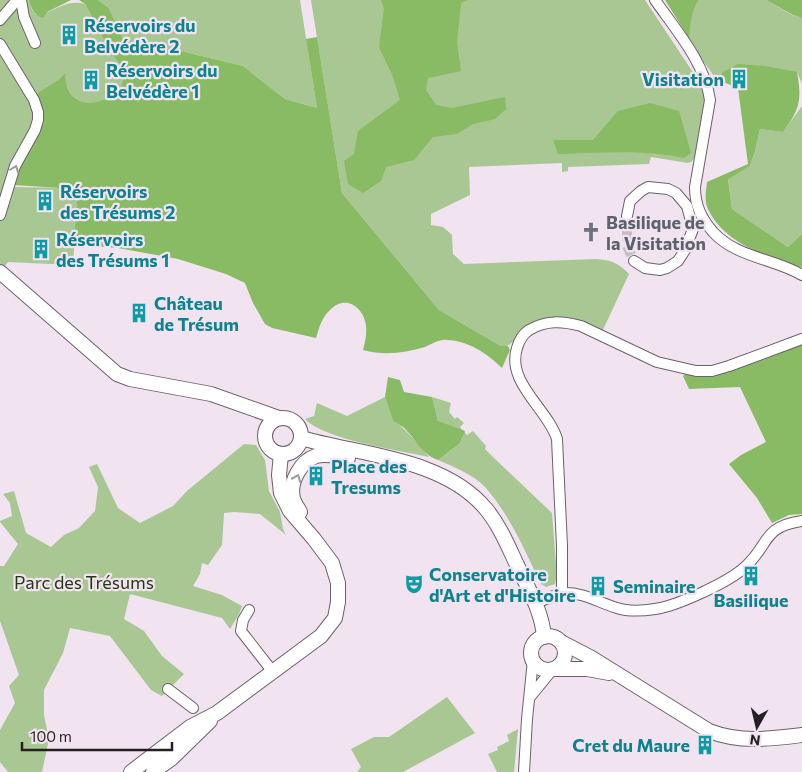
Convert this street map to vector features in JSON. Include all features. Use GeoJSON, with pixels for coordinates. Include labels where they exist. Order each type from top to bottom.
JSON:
{"type":"FeatureCollection","features":[{"type":"Feature","properties":{"kind":"main road"},"geometry":{"type":"LineString","coordinates":[[0,272],[117,374],[130,379],[211,394],[279,418],[286,418],[292,421],[300,432],[301,438],[298,445],[294,450],[281,454],[269,447],[261,427],[239,405]]}},
{"type":"Feature","properties":{"kind":"main road"},"geometry":{"type":"LineString","coordinates":[[265,434],[269,424],[279,418]]}},
{"type":"Feature","properties":{"kind":"main road"},"geometry":{"type":"LineString","coordinates":[[301,438],[430,470],[462,486],[486,508],[502,531],[535,603],[544,636]]}},
{"type":"Feature","properties":{"kind":"main road"},"geometry":{"type":"LineString","coordinates":[[131,772],[186,731],[218,713],[321,636],[335,618],[338,602],[338,583],[332,563],[290,511],[281,493],[279,474],[281,454]]}},
{"type":"Feature","properties":{"kind":"main road"},"geometry":{"type":"LineString","coordinates":[[301,524],[302,515],[293,498],[293,489],[298,472],[305,464],[315,457],[325,455],[346,458],[373,455]]}},
{"type":"Feature","properties":{"kind":"main road"},"geometry":{"type":"LineString","coordinates":[[622,677],[600,670],[541,668],[537,666],[531,654],[534,643],[544,636],[551,636],[590,657],[709,731],[722,736],[756,740],[802,735]]}},
{"type":"Feature","properties":{"kind":"main road"},"geometry":{"type":"LineString","coordinates":[[554,669],[565,658],[566,653],[562,643]]}},
{"type":"Feature","properties":{"kind":"main road"},"geometry":{"type":"LineString","coordinates":[[153,772],[178,752],[218,713]]}},
{"type":"Feature","properties":{"kind":"street"},"geometry":{"type":"LineString","coordinates":[[0,20],[19,0]]}},
{"type":"Feature","properties":{"kind":"street"},"geometry":{"type":"LineString","coordinates":[[19,0],[35,43]]}},
{"type":"Feature","properties":{"kind":"street"},"geometry":{"type":"LineString","coordinates":[[655,0],[695,59],[708,87],[710,100],[695,187],[695,201],[700,214],[720,239],[729,246],[802,275]]}},
{"type":"Feature","properties":{"kind":"street"},"geometry":{"type":"LineString","coordinates":[[0,44],[34,100],[38,112],[38,120],[35,130],[15,166],[0,215]]}},
{"type":"Feature","properties":{"kind":"street"},"geometry":{"type":"LineString","coordinates":[[627,216],[630,201],[641,191],[648,187],[668,189],[676,194],[687,206],[693,229],[685,250],[678,261],[667,268],[660,270],[645,268],[634,261]]}},
{"type":"Feature","properties":{"kind":"street"},"geometry":{"type":"LineString","coordinates":[[562,593],[562,546],[557,439],[554,429],[534,404],[516,372],[514,358],[519,342],[526,332],[545,323],[558,321],[571,323],[657,362],[696,372],[712,371],[729,366],[802,339]]}},
{"type":"Feature","properties":{"kind":"street"},"geometry":{"type":"LineString","coordinates":[[535,603],[562,593],[574,592],[607,605],[629,611],[656,609],[706,590],[738,573],[750,562],[764,541],[773,532],[782,525],[802,521]]}},
{"type":"Feature","properties":{"kind":"street"},"geometry":{"type":"LineString","coordinates":[[249,610],[243,620],[241,631],[273,672]]}},
{"type":"Feature","properties":{"kind":"street"},"geometry":{"type":"LineString","coordinates":[[524,772],[526,719],[533,660]]}},
{"type":"Feature","properties":{"kind":"street"},"geometry":{"type":"LineString","coordinates":[[530,697],[554,669]]}},
{"type":"Feature","properties":{"kind":"street"},"geometry":{"type":"LineString","coordinates":[[168,689],[193,708]]}},
{"type":"Feature","properties":{"kind":"green space"},"geometry":{"type":"Polygon","coordinates":[[[0,0],[29,0],[32,10],[36,15],[71,3],[85,4],[111,53],[122,67],[124,78],[120,91],[101,102],[85,104],[77,100],[71,95],[64,74],[37,93],[39,128],[36,140],[22,161],[13,187],[78,188],[73,265],[8,262],[0,272],[0,0]]]}},
{"type":"Feature","properties":{"kind":"green space"},"geometry":{"type":"Polygon","coordinates":[[[29,0],[71,0],[47,12],[43,18],[33,11],[29,0]]]}},
{"type":"Feature","properties":{"kind":"green space"},"geometry":{"type":"Polygon","coordinates":[[[79,0],[98,0],[109,8],[128,50],[173,49],[243,66],[285,99],[317,108],[306,39],[317,37],[342,193],[439,310],[501,346],[508,346],[510,350],[502,368],[477,349],[455,341],[442,340],[425,347],[394,353],[363,350],[366,326],[362,313],[358,308],[347,303],[336,305],[327,313],[316,338],[272,328],[265,324],[253,303],[245,283],[226,274],[178,259],[118,248],[81,245],[74,241],[78,189],[12,185],[22,161],[36,140],[39,128],[37,93],[58,80],[65,73],[71,94],[77,100],[93,103],[102,101],[120,90],[124,78],[122,67],[111,53],[85,4],[79,0]]]}},
{"type":"Feature","properties":{"kind":"green space"},"geometry":{"type":"Polygon","coordinates":[[[98,0],[300,0],[317,108],[285,99],[243,66],[173,49],[128,50],[109,8],[98,0]]]}},
{"type":"Feature","properties":{"kind":"green space"},"geometry":{"type":"Polygon","coordinates":[[[311,0],[645,0],[704,89],[706,102],[697,156],[691,162],[651,157],[649,164],[568,167],[568,171],[562,172],[562,163],[469,167],[470,195],[431,214],[431,225],[443,227],[452,235],[453,254],[464,264],[596,259],[610,261],[622,267],[629,274],[602,332],[576,321],[548,317],[531,324],[505,347],[439,310],[342,193],[311,0]]]}},
{"type":"Feature","properties":{"kind":"green space"},"geometry":{"type":"Polygon","coordinates":[[[381,0],[468,0],[461,3],[457,43],[461,71],[428,78],[426,90],[436,105],[452,108],[505,97],[506,109],[495,119],[473,124],[457,134],[433,137],[414,160],[386,167],[381,181],[363,193],[348,184],[344,161],[354,154],[358,131],[400,100],[393,77],[379,47],[384,9],[381,0]]]}},
{"type":"Feature","properties":{"kind":"green space"},"geometry":{"type":"Polygon","coordinates":[[[665,0],[699,0],[690,23],[689,38],[665,0]]]}},
{"type":"Feature","properties":{"kind":"green space"},"geometry":{"type":"Polygon","coordinates":[[[699,0],[766,0],[792,15],[802,18],[802,84],[797,72],[723,72],[716,79],[697,52],[688,34],[694,8],[699,0]]]}},
{"type":"Feature","properties":{"kind":"green space"},"geometry":{"type":"Polygon","coordinates":[[[766,0],[802,0],[802,18],[793,15],[766,0]]]}},
{"type":"Feature","properties":{"kind":"green space"},"geometry":{"type":"Polygon","coordinates":[[[738,64],[765,66],[797,72],[798,104],[789,124],[783,132],[760,129],[750,166],[728,179],[732,209],[788,247],[802,234],[802,268],[762,254],[736,240],[725,232],[716,221],[706,203],[707,182],[748,164],[738,88],[716,79],[723,72],[738,64]]]}},
{"type":"Feature","properties":{"kind":"green space"},"geometry":{"type":"Polygon","coordinates":[[[650,103],[679,111],[691,153],[684,158],[653,153],[605,152],[558,154],[553,140],[593,140],[618,111],[650,103]]]}},
{"type":"Feature","properties":{"kind":"green space"},"geometry":{"type":"Polygon","coordinates":[[[802,106],[802,234],[788,247],[732,209],[728,178],[750,166],[760,129],[783,132],[802,106]]]}},
{"type":"Feature","properties":{"kind":"green space"},"geometry":{"type":"Polygon","coordinates":[[[802,343],[802,514],[789,515],[772,523],[757,498],[729,464],[741,455],[766,442],[740,387],[689,389],[683,376],[686,373],[802,343]]]}},
{"type":"Feature","properties":{"kind":"green space"},"geometry":{"type":"Polygon","coordinates":[[[388,377],[400,380],[404,392],[432,397],[438,421],[465,431],[459,444],[438,460],[423,451],[405,429],[393,421],[385,397],[388,377]]]}},
{"type":"Feature","properties":{"kind":"green space"},"geometry":{"type":"Polygon","coordinates":[[[385,397],[393,421],[408,433],[429,457],[345,438],[329,433],[305,419],[314,416],[317,403],[347,416],[385,397]]]}},
{"type":"Feature","properties":{"kind":"green space"},"geometry":{"type":"Polygon","coordinates":[[[432,397],[451,403],[449,412],[455,419],[457,417],[464,423],[460,427],[467,435],[473,431],[486,446],[485,449],[552,513],[557,576],[555,584],[546,587],[541,584],[509,521],[485,487],[469,475],[438,460],[459,444],[438,421],[432,397]]]}},
{"type":"Feature","properties":{"kind":"green space","name":"Parc des Trésums"},"geometry":{"type":"Polygon","coordinates":[[[244,444],[256,445],[265,460],[269,491],[280,512],[286,535],[260,514],[224,513],[222,545],[208,565],[202,563],[200,574],[193,586],[222,595],[242,606],[230,629],[222,618],[130,594],[124,619],[144,631],[162,656],[184,674],[162,696],[151,690],[110,636],[70,628],[63,653],[44,690],[44,715],[49,739],[42,772],[8,772],[0,762],[0,730],[15,703],[9,686],[19,675],[0,621],[0,566],[4,566],[18,544],[0,522],[12,516],[10,503],[3,494],[14,491],[26,533],[51,547],[64,535],[79,528],[95,511],[98,487],[89,467],[97,464],[118,508],[140,523],[173,506],[187,491],[244,444]]]}},
{"type":"Feature","properties":{"kind":"green space"},"geometry":{"type":"Polygon","coordinates":[[[447,697],[475,733],[403,772],[357,772],[361,767],[351,749],[374,737],[389,737],[447,697]]]}},
{"type":"Feature","properties":{"kind":"green space"},"geometry":{"type":"Polygon","coordinates":[[[518,729],[514,772],[497,772],[488,754],[498,750],[497,747],[509,741],[507,735],[518,729]]]}},
{"type":"Feature","properties":{"kind":"tunnel"},"geometry":{"type":"LineString","coordinates":[[627,216],[627,246],[634,261]]}},
{"type":"Feature","properties":{"kind":"place","name":"Réservoirs du Belvédère 2"},"geometry":{"type":"Point","coordinates":[69,35]}},
{"type":"Feature","properties":{"kind":"place","name":"Visitation"},"geometry":{"type":"Point","coordinates":[739,79]}},
{"type":"Feature","properties":{"kind":"place","name":"Réservoirs du Belvédère 1"},"geometry":{"type":"Point","coordinates":[91,80]}},
{"type":"Feature","properties":{"kind":"place","name":"Réservoirs des Trésums 2"},"geometry":{"type":"Point","coordinates":[45,201]}},
{"type":"Feature","properties":{"kind":"place","name":"Basilique de la Visitation"},"geometry":{"type":"Point","coordinates":[591,232]}},
{"type":"Feature","properties":{"kind":"place","name":"Réservoirs des Trésums 1"},"geometry":{"type":"Point","coordinates":[41,249]}},
{"type":"Feature","properties":{"kind":"place","name":"Château de Trésum"},"geometry":{"type":"Point","coordinates":[139,313]}},
{"type":"Feature","properties":{"kind":"place","name":"Place des Tresums"},"geometry":{"type":"Point","coordinates":[316,476]}},
{"type":"Feature","properties":{"kind":"place","name":"Basilique"},"geometry":{"type":"Point","coordinates":[751,576]}},
{"type":"Feature","properties":{"kind":"place","name":"Conservatoire d'Art et d'Histoire"},"geometry":{"type":"Point","coordinates":[414,584]}},
{"type":"Feature","properties":{"kind":"place","name":"Seminaire"},"geometry":{"type":"Point","coordinates":[598,586]}},
{"type":"Feature","properties":{"kind":"place","name":"Cret du Maure"},"geometry":{"type":"Point","coordinates":[705,745]}}]}
